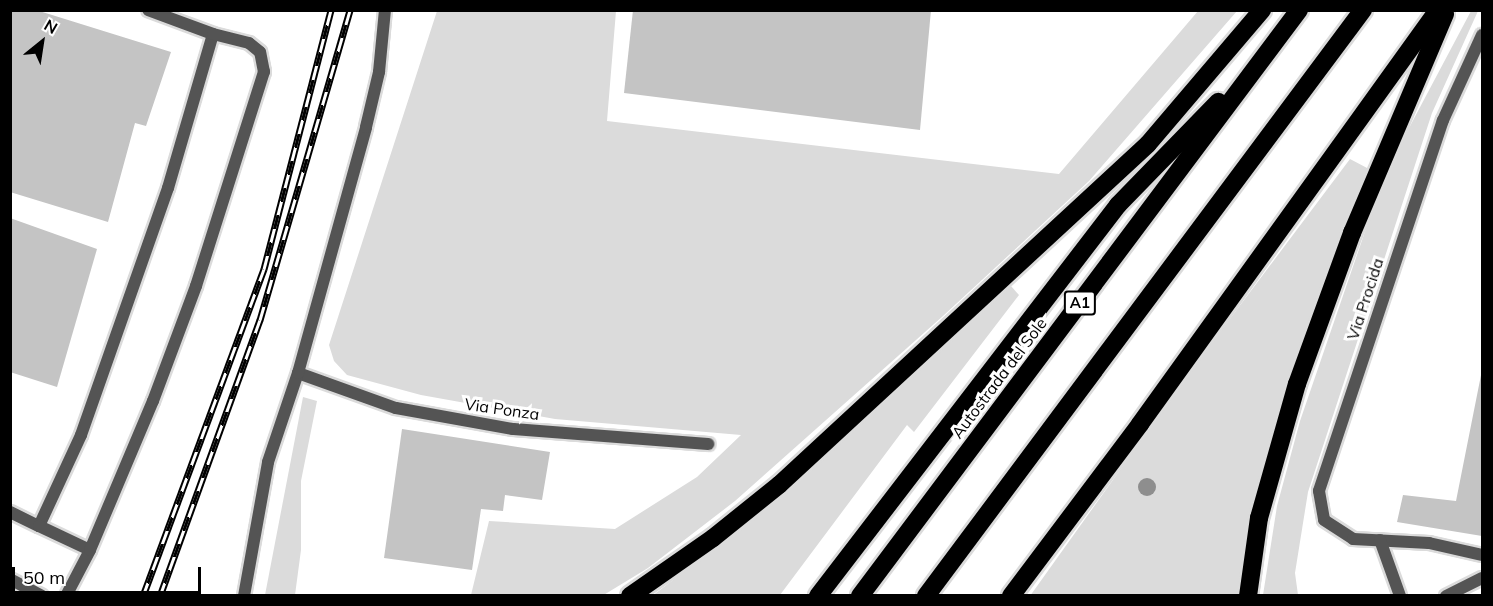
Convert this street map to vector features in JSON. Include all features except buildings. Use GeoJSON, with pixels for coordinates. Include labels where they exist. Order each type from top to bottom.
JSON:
{"type":"FeatureCollection","features":[{"type":"Feature","properties":{"kind":"highway"},"geometry":{"type":"LineString","coordinates":[[630,596],[713,538],[779,485],[1140,153],[1262,10]]}},
{"type":"Feature","properties":{"kind":"highway","name":"Autostrada del Sole"},"geometry":{"type":"LineString","coordinates":[[860,596],[1299,10]]}},
{"type":"Feature","properties":{"kind":"highway"},"geometry":{"type":"LineString","coordinates":[[926,596],[1363,10]]}},
{"type":"Feature","properties":{"kind":"highway"},"geometry":{"type":"LineString","coordinates":[[1011,596],[1140,424],[1438,10]]}},
{"type":"Feature","properties":{"kind":"highway"},"geometry":{"type":"LineString","coordinates":[[1248,596],[1259,518],[1297,384],[1352,232],[1446,10]]}},
{"type":"Feature","properties":{"kind":"highway"},"geometry":{"type":"LineString","coordinates":[[818,596],[1118,206],[1275,42]]}},
{"type":"Feature","properties":{"kind":"street"},"geometry":{"type":"LineString","coordinates":[[66,596],[90,550],[153,401],[192,297],[264,72],[260,52],[249,43],[213,34],[148,10]]}},
{"type":"Feature","properties":{"kind":"street"},"geometry":{"type":"LineString","coordinates":[[244,596],[268,462],[298,374],[366,127],[379,72],[385,10]]}},
{"type":"Feature","properties":{"kind":"street"},"geometry":{"type":"LineString","coordinates":[[39,526],[81,435],[150,244],[213,34]]}},
{"type":"Feature","properties":{"kind":"street","name":"Via Procida"},"geometry":{"type":"LineString","coordinates":[[1482,35],[1443,120],[1319,491],[1324,520],[1353,539],[1429,543],[1482,555]]}},
{"type":"Feature","properties":{"kind":"street","name":"Via Ponza"},"geometry":{"type":"LineString","coordinates":[[298,374],[396,408],[513,429],[708,444]]}},
{"type":"Feature","properties":{"kind":"street"},"geometry":{"type":"LineString","coordinates":[[10,512],[90,550]]}},
{"type":"Feature","properties":{"kind":"street"},"geometry":{"type":"LineString","coordinates":[[1380,540],[1400,596]]}},
{"type":"Feature","properties":{"kind":"street"},"geometry":{"type":"LineString","coordinates":[[1446,596],[1482,578]]}},
{"type":"Feature","properties":{"kind":"street"},"geometry":{"type":"LineString","coordinates":[[10,579],[42,596]]}},
{"type":"Feature","properties":{"kind":"shaded area"},"geometry":{"type":"Polygon","coordinates":[[[437,11],[616,11],[607,121],[1059,174],[1198,11],[1237,11],[1089,181],[943,316],[735,501],[648,568],[602,596],[471,595],[489,521],[615,529],[697,477],[741,435],[555,419],[421,395],[347,375],[334,361],[329,345],[437,11]]]}},
{"type":"Feature","properties":{"kind":"shaded area"},"geometry":{"type":"Polygon","coordinates":[[[1471,11],[1478,11],[1432,113],[1308,492],[1295,573],[1298,595],[1263,595],[1277,506],[1300,421],[1371,214],[1401,143],[1471,11]]]}},
{"type":"Feature","properties":{"kind":"shaded area"},"geometry":{"type":"Polygon","coordinates":[[[1350,159],[1369,169],[1298,351],[1251,513],[1240,595],[1030,596],[1190,372],[1350,159]]]}},
{"type":"Feature","properties":{"kind":"shaded area"},"geometry":{"type":"Polygon","coordinates":[[[1011,286],[1019,295],[914,432],[907,425],[780,595],[652,596],[760,514],[1011,286]]]}},
{"type":"Feature","properties":{"kind":"shaded area"},"geometry":{"type":"Polygon","coordinates":[[[303,397],[317,401],[301,481],[301,550],[295,595],[265,595],[303,397]]]}},
{"type":"Feature","properties":{"kind":"railway"},"geometry":{"type":"LineString","coordinates":[[143,596],[264,269],[331,10]]}},
{"type":"Feature","properties":{"kind":"railway"},"geometry":{"type":"LineString","coordinates":[[160,596],[260,320],[350,10]]}}]}
